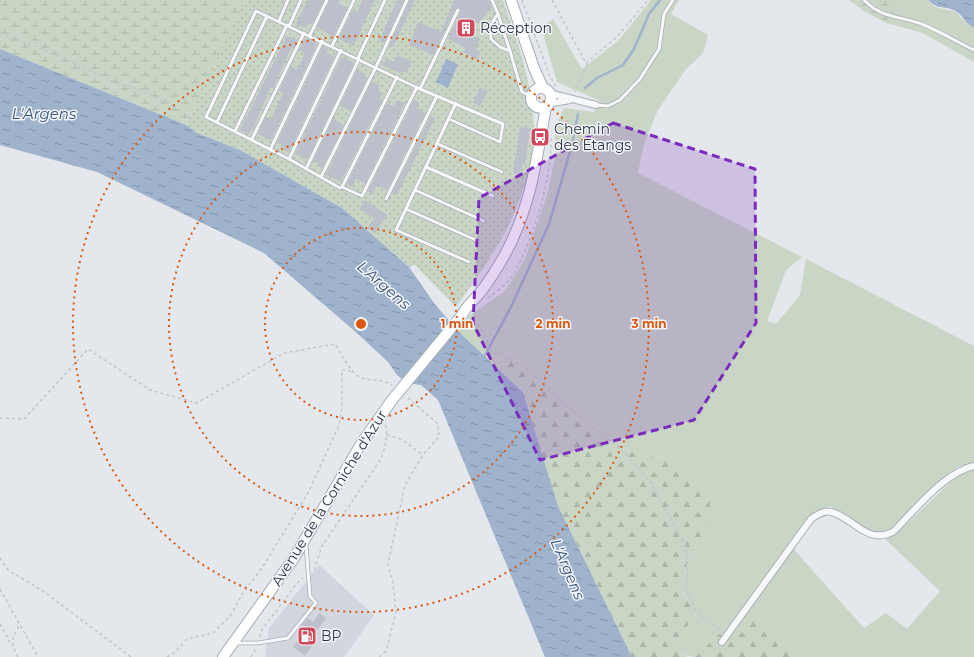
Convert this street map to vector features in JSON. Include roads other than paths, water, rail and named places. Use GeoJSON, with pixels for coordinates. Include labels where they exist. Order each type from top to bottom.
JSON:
{"type":"FeatureCollection","features":[{"type":"Feature","properties":{"kind":"main road","name":"Avenue de la Corniche d'Azur"},"geometry":{"type":"LineString","coordinates":[[223,657],[305,541],[357,450],[382,413],[480,293],[498,265],[519,224],[534,177],[540,131],[541,94],[534,68],[511,0]]}},
{"type":"Feature","properties":{"kind":"main road"},"geometry":{"type":"LineString","coordinates":[[541,94],[540,108],[547,105]]}},
{"type":"Feature","properties":{"kind":"main road","name":"Avenue de la Corniche d'Azur"},"geometry":{"type":"LineString","coordinates":[[540,131],[547,105]]}},
{"type":"Feature","properties":{"kind":"street"},"geometry":{"type":"LineString","coordinates":[[541,94],[596,105]]}},
{"type":"Feature","properties":{"kind":"street"},"geometry":{"type":"LineString","coordinates":[[547,105],[574,100]]}},
{"type":"Feature","properties":{"kind":"street"},"geometry":{"type":"LineString","coordinates":[[722,642],[812,519],[818,515],[831,512],[860,530],[872,534],[886,535],[893,532],[943,483],[956,473],[974,466]]}},
{"type":"Feature","properties":{"kind":"lane"},"geometry":{"type":"LineString","coordinates":[[279,21],[288,0]]}},
{"type":"Feature","properties":{"kind":"lane"},"geometry":{"type":"LineString","coordinates":[[235,131],[301,0]]}},
{"type":"Feature","properties":{"kind":"lane"},"geometry":{"type":"LineString","coordinates":[[310,35],[327,0]]}},
{"type":"Feature","properties":{"kind":"lane"},"geometry":{"type":"LineString","coordinates":[[332,46],[354,0]]}},
{"type":"Feature","properties":{"kind":"lane"},"geometry":{"type":"LineString","coordinates":[[306,169],[385,0]]}},
{"type":"Feature","properties":{"kind":"lane"},"geometry":{"type":"LineString","coordinates":[[321,177],[376,67],[407,0]]}},
{"type":"Feature","properties":{"kind":"lane"},"geometry":{"type":"LineString","coordinates":[[492,0],[498,14],[522,92],[541,94]]}},
{"type":"Feature","properties":{"kind":"lane"},"geometry":{"type":"LineString","coordinates":[[596,105],[608,106],[620,100],[640,79],[659,49],[664,14],[673,0]]}},
{"type":"Feature","properties":{"kind":"lane"},"geometry":{"type":"LineString","coordinates":[[864,0],[871,7],[887,16],[923,25],[974,50]]}},
{"type":"Feature","properties":{"kind":"lane"},"geometry":{"type":"LineString","coordinates":[[449,119],[500,142],[503,124],[419,88],[359,58],[256,11],[206,117],[252,139],[340,188],[342,187],[362,196],[419,88],[458,10]]}},
{"type":"Feature","properties":{"kind":"lane"},"geometry":{"type":"LineString","coordinates":[[498,14],[493,19],[490,29],[491,39],[500,47],[510,51]]}},
{"type":"Feature","properties":{"kind":"lane"},"geometry":{"type":"LineString","coordinates":[[217,122],[267,16]]}},
{"type":"Feature","properties":{"kind":"lane"},"geometry":{"type":"LineString","coordinates":[[252,139],[304,33]]}},
{"type":"Feature","properties":{"kind":"lane"},"geometry":{"type":"LineString","coordinates":[[270,150],[322,41]]}},
{"type":"Feature","properties":{"kind":"lane"},"geometry":{"type":"LineString","coordinates":[[288,159],[341,50]]}},
{"type":"Feature","properties":{"kind":"lane"},"geometry":{"type":"LineString","coordinates":[[342,187],[397,77]]}},
{"type":"Feature","properties":{"kind":"lane"},"geometry":{"type":"LineString","coordinates":[[386,199],[437,96]]}},
{"type":"Feature","properties":{"kind":"lane"},"geometry":{"type":"LineString","coordinates":[[456,103],[438,144],[396,230],[469,262]]}},
{"type":"Feature","properties":{"kind":"lane"},"geometry":{"type":"LineString","coordinates":[[438,144],[502,172]]}},
{"type":"Feature","properties":{"kind":"lane"},"geometry":{"type":"LineString","coordinates":[[426,167],[493,196]]}},
{"type":"Feature","properties":{"kind":"lane"},"geometry":{"type":"LineString","coordinates":[[415,190],[484,221]]}},
{"type":"Feature","properties":{"kind":"lane"},"geometry":{"type":"LineString","coordinates":[[406,209],[478,241]]}},
{"type":"Feature","properties":{"kind":"lane"},"geometry":{"type":"LineString","coordinates":[[234,643],[258,643],[288,638],[316,603],[310,596],[305,541]]}},
{"type":"Feature","properties":{"kind":"water"},"geometry":{"type":"Polygon","coordinates":[[[928,0],[974,0],[974,28],[956,11],[935,6],[928,0]]]}},
{"type":"Feature","properties":{"kind":"water","name":"L'Argens"},"geometry":{"type":"Polygon","coordinates":[[[0,49],[186,125],[197,133],[240,150],[342,208],[409,267],[434,303],[458,331],[523,392],[558,506],[632,657],[545,657],[438,400],[421,385],[407,383],[397,375],[388,362],[358,334],[264,253],[97,172],[0,145],[0,49]]]}},
{"type":"Feature","properties":{"kind":"water"},"geometry":{"type":"Polygon","coordinates":[[[446,59],[458,64],[448,88],[436,82],[446,59]]]}},
{"type":"Feature","properties":{"kind":"waterway"},"geometry":{"type":"LineString","coordinates":[[585,88],[597,78],[623,65],[634,49],[649,14],[660,0]]}},
{"type":"Feature","properties":{"kind":"waterway"},"geometry":{"type":"LineString","coordinates":[[484,357],[511,307],[549,224],[572,145],[578,114]]}},
{"type":"Feature","properties":{"kind":"place","name":"Réception"},"geometry":{"type":"Point","coordinates":[466,28]}},
{"type":"Feature","properties":{"kind":"place","name":"Chemin des Etangs"},"geometry":{"type":"Point","coordinates":[540,137]}},
{"type":"Feature","properties":{"kind":"place","name":"BP"},"geometry":{"type":"Point","coordinates":[307,636]}}]}
